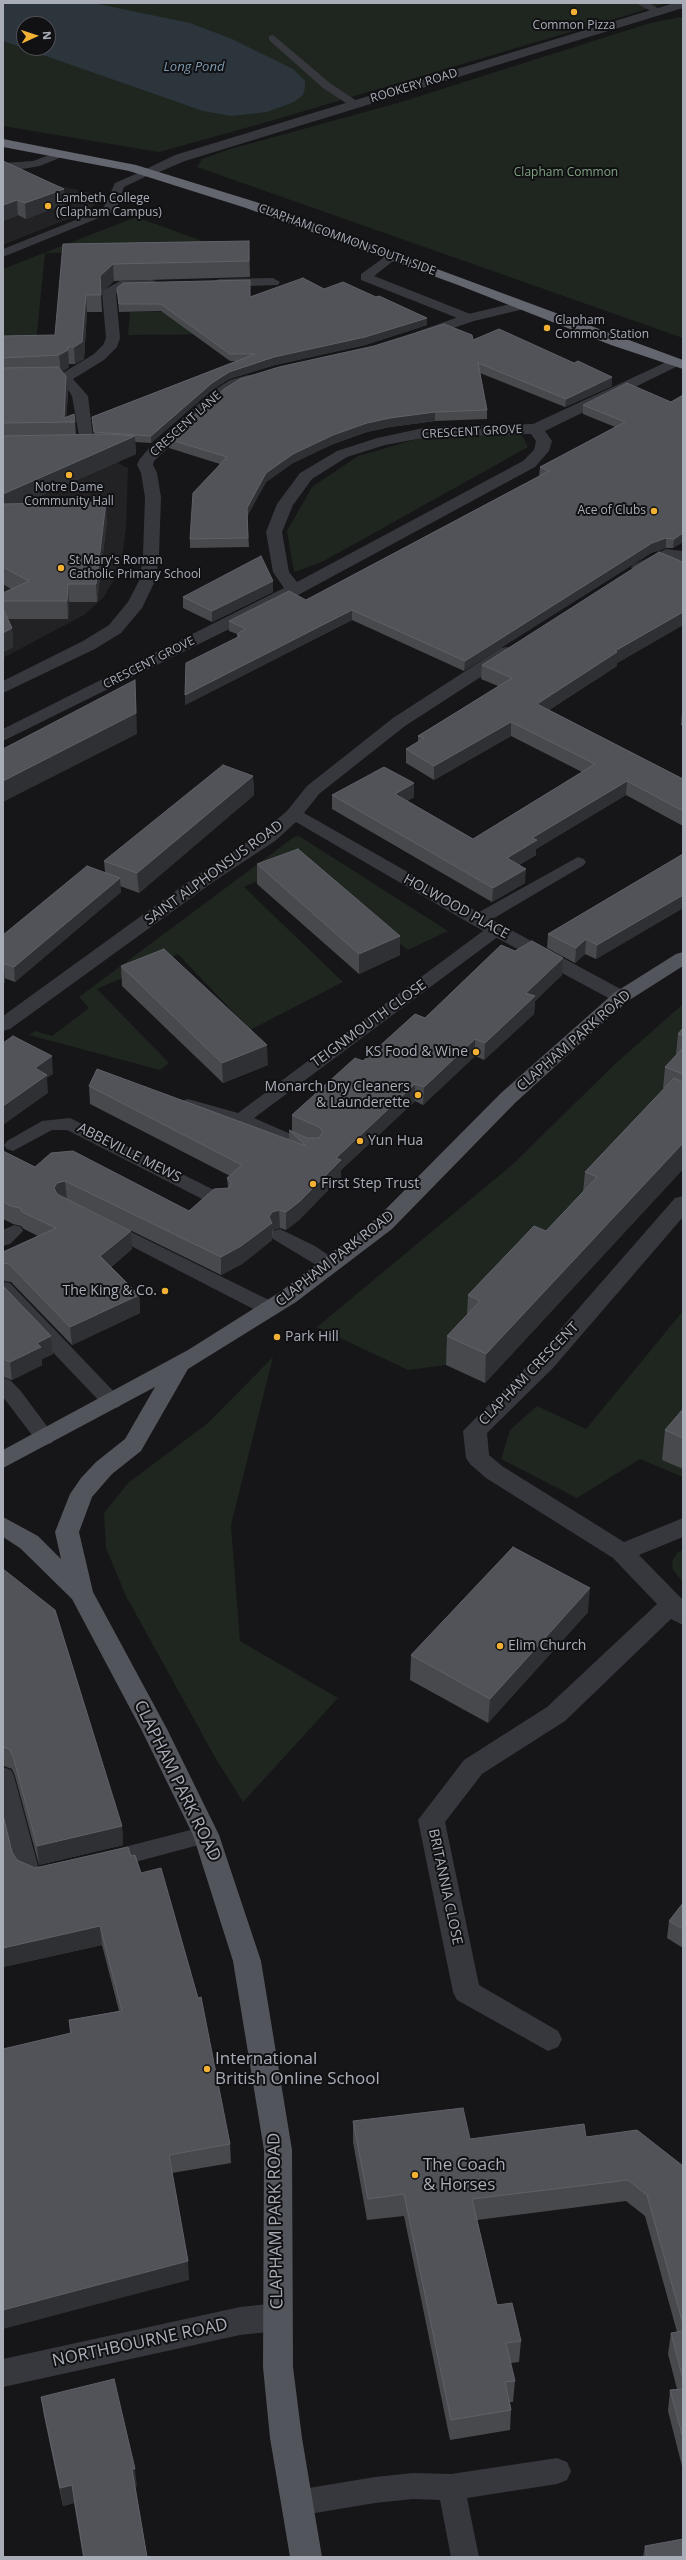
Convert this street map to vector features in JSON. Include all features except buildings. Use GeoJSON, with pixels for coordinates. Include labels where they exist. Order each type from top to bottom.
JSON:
{"type":"FeatureCollection","features":[{"type":"Feature","properties":{"kind":"highway","name":"CLAPHAM COMMON SOUTH SIDE"},"geometry":{"type":"LineString","coordinates":[[3,143],[147,172],[292,218],[393,255],[616,342],[679,363]]}},
{"type":"Feature","properties":{"kind":"main road","name":"CLAPHAM PARK ROAD"},"geometry":{"type":"LineString","coordinates":[[3,1460],[112,1402],[180,1363],[270,1309],[330,1265],[384,1224],[508,1098],[621,997],[683,958]]}},
{"type":"Feature","properties":{"kind":"main road"},"geometry":{"type":"LineString","coordinates":[[82,1593],[67,1532],[71,1518],[82,1494],[90,1484],[104,1468],[133,1445],[180,1363]]}},
{"type":"Feature","properties":{"kind":"main road","name":"CLAPHAM PARK ROAD"},"geometry":{"type":"LineString","coordinates":[[3,1526],[29,1542],[82,1593],[154,1729],[206,1835],[215,1857],[247,1961],[265,2061],[278,2150],[278,2367],[286,2438],[306,2557]]}},
{"type":"Feature","properties":{"kind":"street","name":"ROOKERY ROAD"},"geometry":{"type":"LineString","coordinates":[[147,172],[180,158],[683,4]]}},
{"type":"Feature","properties":{"kind":"street"},"geometry":{"type":"LineString","coordinates":[[204,283],[273,282]]}},
{"type":"Feature","properties":{"kind":"street"},"geometry":{"type":"LineString","coordinates":[[3,380],[64,378],[99,358],[110,347],[113,338],[109,293],[120,285],[166,284]]}},
{"type":"Feature","properties":{"kind":"street"},"geometry":{"type":"LineString","coordinates":[[406,339],[469,318],[523,305]]}},
{"type":"Feature","properties":{"kind":"street","name":"CRESCENT GROVE"},"geometry":{"type":"LineString","coordinates":[[294,590],[281,572],[274,532],[285,504],[306,476],[342,454],[397,438],[428,432],[536,429],[679,363]]}},
{"type":"Feature","properties":{"kind":"street","name":"CRESCENT LANE"},"geometry":{"type":"LineString","coordinates":[[3,688],[89,645],[115,628],[136,604],[148,579],[153,497],[149,473],[145,465],[148,448],[218,394],[235,383],[263,374]]}},
{"type":"Feature","properties":{"kind":"street"},"geometry":{"type":"LineString","coordinates":[[64,378],[75,388],[80,396],[85,445]]}},
{"type":"Feature","properties":{"kind":"street","name":"CRESCENT GROVE"},"geometry":{"type":"LineString","coordinates":[[3,736],[294,590],[529,464],[541,451],[544,441],[536,429]]}},
{"type":"Feature","properties":{"kind":"street"},"geometry":{"type":"LineString","coordinates":[[627,576],[658,557],[666,554],[683,556]]}},
{"type":"Feature","properties":{"kind":"street","name":"SAINT ALPHONSUS ROAD"},"geometry":{"type":"LineString","coordinates":[[3,1025],[206,878],[268,837],[292,815],[313,790],[399,722],[520,644]]}},
{"type":"Feature","properties":{"kind":"street","name":"HOLWOOD PLACE"},"geometry":{"type":"LineString","coordinates":[[292,815],[304,819],[478,920],[621,997]]}},
{"type":"Feature","properties":{"kind":"street","name":"CLAPHAM CRESCENT"},"geometry":{"type":"LineString","coordinates":[[677,1610],[622,1552],[494,1472],[478,1458],[475,1431],[545,1362],[683,1204]]}},
{"type":"Feature","properties":{"kind":"street"},"geometry":{"type":"LineString","coordinates":[[622,1552],[683,1527]]}},
{"type":"Feature","properties":{"kind":"street","name":"BRITANNIA CLOSE"},"geometry":{"type":"LineString","coordinates":[[548,2039],[467,1992],[432,1820],[473,1767],[556,1714],[677,1610]]}},
{"type":"Feature","properties":{"kind":"street","name":"NORTHBOURNE ROAD"},"geometry":{"type":"LineString","coordinates":[[3,2373],[240,2320],[278,2317]]}},
{"type":"Feature","properties":{"kind":"lane"},"geometry":{"type":"LineString","coordinates":[[641,3],[658,12]]}},
{"type":"Feature","properties":{"kind":"lane"},"geometry":{"type":"LineString","coordinates":[[273,38],[327,86],[356,105]]}},
{"type":"Feature","properties":{"kind":"lane"},"geometry":{"type":"LineString","coordinates":[[3,166],[17,167],[36,164],[60,154]]}},
{"type":"Feature","properties":{"kind":"lane"},"geometry":{"type":"LineString","coordinates":[[3,253],[107,211],[111,207],[119,185],[147,172]]}},
{"type":"Feature","properties":{"kind":"lane"},"geometry":{"type":"LineString","coordinates":[[393,255],[365,277],[469,318]]}},
{"type":"Feature","properties":{"kind":"lane"},"geometry":{"type":"LineString","coordinates":[[478,920],[578,862]]}},
{"type":"Feature","properties":{"kind":"lane","name":"TEIGNMOUTH CLOSE"},"geometry":{"type":"LineString","coordinates":[[241,1119],[497,929]]}},
{"type":"Feature","properties":{"kind":"lane"},"geometry":{"type":"LineString","coordinates":[[188,1104],[241,1119],[313,1150]]}},
{"type":"Feature","properties":{"kind":"lane","name":"ABBEVILLE MEWS"},"geometry":{"type":"LineString","coordinates":[[13,1145],[48,1124],[70,1124],[221,1201]]}},
{"type":"Feature","properties":{"kind":"lane"},"geometry":{"type":"LineString","coordinates":[[94,1220],[270,1309]]}},
{"type":"Feature","properties":{"kind":"lane"},"geometry":{"type":"LineString","coordinates":[[280,1235],[308,1250],[330,1265]]}},
{"type":"Feature","properties":{"kind":"lane"},"geometry":{"type":"LineString","coordinates":[[3,1288],[112,1402]]}},
{"type":"Feature","properties":{"kind":"lane"},"geometry":{"type":"LineString","coordinates":[[3,1385],[13,1395],[45,1438]]}},
{"type":"Feature","properties":{"kind":"lane"},"geometry":{"type":"LineString","coordinates":[[3,1776],[28,1871],[38,1877],[62,1871]]}},
{"type":"Feature","properties":{"kind":"lane"},"geometry":{"type":"LineString","coordinates":[[85,1866],[206,1835]]}},
{"type":"Feature","properties":{"kind":"lane"},"geometry":{"type":"LineString","coordinates":[[297,2503],[413,2486],[452,2488],[557,2471]]}},
{"type":"Feature","properties":{"kind":"lane"},"geometry":{"type":"LineString","coordinates":[[452,2488],[465,2557]]}},
{"type":"Feature","properties":{"kind":"shaded area","name":"Lambeth College (Clapham Campus)"},"geometry":{"type":"Polygon","coordinates":[[[3,174],[27,178],[99,195],[98,201],[88,211],[3,245],[3,174]]]}},
{"type":"Feature","properties":{"kind":"shaded area","name":"St Mary's Roman Catholic Primary School"},"geometry":{"type":"Polygon","coordinates":[[[116,462],[128,468],[126,529],[122,557],[115,578],[103,598],[84,615],[3,658],[3,513],[116,462]]]}},
{"type":"Feature","properties":{"kind":"green space"},"geometry":{"type":"Polygon","coordinates":[[[3,3],[668,3],[274,120],[159,152],[3,126],[3,3]]]}},
{"type":"Feature","properties":{"kind":"green space","name":"Clapham Common"},"geometry":{"type":"Polygon","coordinates":[[[681,17],[683,18],[683,338],[197,167],[202,159],[227,150],[401,102],[650,23],[681,17]]]}},
{"type":"Feature","properties":{"kind":"green space"},"geometry":{"type":"Polygon","coordinates":[[[136,217],[225,249],[45,253],[36,343],[3,343],[3,269],[136,217]]]}},
{"type":"Feature","properties":{"kind":"green space"},"geometry":{"type":"Polygon","coordinates":[[[236,311],[235,334],[128,335],[130,312],[236,311]]]}},
{"type":"Feature","properties":{"kind":"green space"},"geometry":{"type":"Polygon","coordinates":[[[521,433],[528,447],[322,562],[294,572],[287,531],[312,487],[358,456],[424,437],[521,433]]]}},
{"type":"Feature","properties":{"kind":"green space"},"geometry":{"type":"Polygon","coordinates":[[[299,836],[448,931],[408,950],[296,864],[244,887],[343,982],[250,1030],[178,954],[97,989],[169,1063],[160,1070],[29,1035],[35,1031],[52,1036],[89,1008],[79,997],[294,837],[299,836]]]}},
{"type":"Feature","properties":{"kind":"green space"},"geometry":{"type":"Polygon","coordinates":[[[683,1004],[683,1096],[446,1365],[408,1370],[317,1327],[512,1165],[615,1064],[683,1004]]]}},
{"type":"Feature","properties":{"kind":"green space"},"geometry":{"type":"Polygon","coordinates":[[[683,1311],[683,1477],[640,1459],[577,1498],[501,1459],[510,1430],[537,1406],[586,1429],[683,1311]]]}},
{"type":"Feature","properties":{"kind":"green space"},"geometry":{"type":"Polygon","coordinates":[[[273,1357],[231,1525],[240,1641],[338,1698],[243,1802],[216,1759],[126,1596],[106,1548],[104,1513],[128,1483],[208,1423],[273,1357]]]}},
{"type":"Feature","properties":{"kind":"green space"},"geometry":{"type":"Polygon","coordinates":[[[683,1550],[683,1582],[673,1570],[672,1562],[677,1553],[683,1550]]]}},
{"type":"Feature","properties":{"kind":"water","name":"Long Pond"},"geometry":{"type":"Polygon","coordinates":[[[10,3],[93,3],[190,23],[232,39],[293,69],[305,81],[305,88],[303,95],[294,102],[267,112],[232,116],[203,111],[46,56],[56,56],[56,16],[16,16],[16,46],[3,41],[3,5],[10,3]]]}},
{"type":"Feature","properties":{"kind":"place","name":"Common Pizza"},"geometry":{"type":"Point","coordinates":[574,12]}},
{"type":"Feature","properties":{"kind":"place","name":"Lambeth College (Clapham Campus)"},"geometry":{"type":"Point","coordinates":[48,206]}},
{"type":"Feature","properties":{"kind":"place","name":"Clapham Common Station"},"geometry":{"type":"Point","coordinates":[547,328]}},
{"type":"Feature","properties":{"kind":"place","name":"Notre Dame Community Hall"},"geometry":{"type":"Point","coordinates":[69,475]}},
{"type":"Feature","properties":{"kind":"place","name":"Ace of Clubs"},"geometry":{"type":"Point","coordinates":[654,511]}},
{"type":"Feature","properties":{"kind":"place","name":"St Mary's Roman Catholic Primary School"},"geometry":{"type":"Point","coordinates":[61,568]}},
{"type":"Feature","properties":{"kind":"place","name":"KS Food & Wine"},"geometry":{"type":"Point","coordinates":[476,1052]}},
{"type":"Feature","properties":{"kind":"place","name":"Monarch Dry Cleaners & Launderette"},"geometry":{"type":"Point","coordinates":[418,1095]}},
{"type":"Feature","properties":{"kind":"place","name":"Yun Hua"},"geometry":{"type":"Point","coordinates":[360,1141]}},
{"type":"Feature","properties":{"kind":"place","name":"First Step Trust"},"geometry":{"type":"Point","coordinates":[313,1184]}},
{"type":"Feature","properties":{"kind":"place","name":"The King & Co."},"geometry":{"type":"Point","coordinates":[165,1291]}},
{"type":"Feature","properties":{"kind":"place","name":"Park Hill"},"geometry":{"type":"Point","coordinates":[277,1337]}},
{"type":"Feature","properties":{"kind":"place","name":"Elim Church"},"geometry":{"type":"Point","coordinates":[500,1646]}},
{"type":"Feature","properties":{"kind":"place","name":"International British Online School"},"geometry":{"type":"Point","coordinates":[207,2069]}},
{"type":"Feature","properties":{"kind":"place","name":"The Coach & Horses"},"geometry":{"type":"Point","coordinates":[415,2175]}}]}
